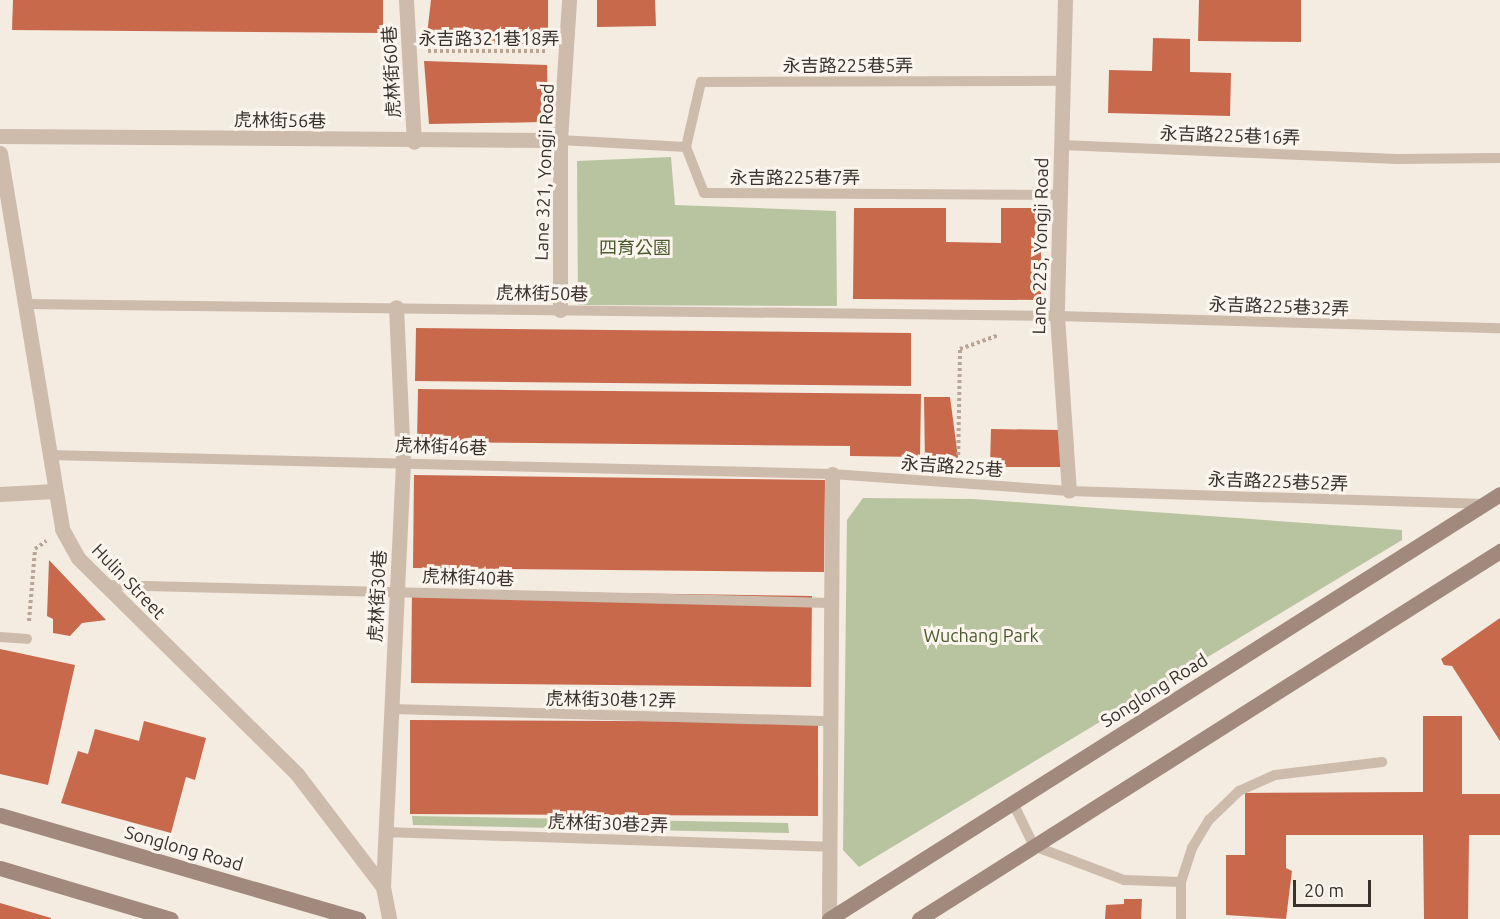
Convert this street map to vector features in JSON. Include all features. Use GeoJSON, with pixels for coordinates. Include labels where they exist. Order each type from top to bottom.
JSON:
{"type":"FeatureCollection","features":[{"type":"Feature","properties":{"kind":"street","name":"虎林街60巷"},"geometry":{"type":"LineString","coordinates":[[406,0],[414,142]]}},
{"type":"Feature","properties":{"kind":"street","name":"Lane 321, Yongji Road"},"geometry":{"type":"LineString","coordinates":[[560,310],[560,140],[568,51],[569,0]]}},
{"type":"Feature","properties":{"kind":"street","name":"Lane 225, Yongji Road"},"geometry":{"type":"LineString","coordinates":[[1065,0],[1060,81],[1061,195],[1057,316],[1069,491]]}},
{"type":"Feature","properties":{"kind":"street","name":"虎林街56巷"},"geometry":{"type":"LineString","coordinates":[[0,136],[414,142],[560,140]]}},
{"type":"Feature","properties":{"kind":"street","name":"Hulin Street"},"geometry":{"type":"LineString","coordinates":[[0,153],[26,304],[54,492],[62,529],[78,558],[297,774],[383,887],[389,919]]}},
{"type":"Feature","properties":{"kind":"street","name":"虎林街30巷"},"geometry":{"type":"LineString","coordinates":[[383,887],[403,461],[396,307]]}},
{"type":"Feature","properties":{"kind":"street"},"geometry":{"type":"LineString","coordinates":[[829,919],[832,474]]}},
{"type":"Feature","properties":{"kind":"street"},"geometry":{"type":"LineString","coordinates":[[0,494],[54,492]]}},
{"type":"Feature","properties":{"kind":"street","name":"Songlong Road"},"geometry":{"type":"LineString","coordinates":[[829,919],[1500,494]]}},
{"type":"Feature","properties":{"kind":"street"},"geometry":{"type":"LineString","coordinates":[[919,919],[1500,551]]}},
{"type":"Feature","properties":{"kind":"street","name":"Songlong Road"},"geometry":{"type":"LineString","coordinates":[[0,815],[358,919]]}},
{"type":"Feature","properties":{"kind":"street"},"geometry":{"type":"LineString","coordinates":[[0,868],[171,919]]}},
{"type":"Feature","properties":{"kind":"lane","name":"永吉路225巷5弄"},"geometry":{"type":"LineString","coordinates":[[686,147],[701,82],[1060,81]]}},
{"type":"Feature","properties":{"kind":"lane"},"geometry":{"type":"LineString","coordinates":[[560,140],[686,147]]}},
{"type":"Feature","properties":{"kind":"lane","name":"永吉路225巷16弄"},"geometry":{"type":"LineString","coordinates":[[1061,144],[1397,159],[1500,158]]}},
{"type":"Feature","properties":{"kind":"lane","name":"永吉路225巷7弄"},"geometry":{"type":"LineString","coordinates":[[686,147],[704,193],[1061,195]]}},
{"type":"Feature","properties":{"kind":"lane","name":"虎林街50巷"},"geometry":{"type":"LineString","coordinates":[[26,304],[1057,316]]}},
{"type":"Feature","properties":{"kind":"lane","name":"永吉路225巷32弄"},"geometry":{"type":"LineString","coordinates":[[1057,316],[1500,328]]}},
{"type":"Feature","properties":{"kind":"lane","name":"虎林街46巷"},"geometry":{"type":"LineString","coordinates":[[49,455],[403,461],[832,474]]}},
{"type":"Feature","properties":{"kind":"lane","name":"永吉路225巷"},"geometry":{"type":"LineString","coordinates":[[832,474],[1069,491]]}},
{"type":"Feature","properties":{"kind":"lane","name":"永吉路225巷52弄"},"geometry":{"type":"LineString","coordinates":[[1069,491],[1487,504]]}},
{"type":"Feature","properties":{"kind":"lane","name":"虎林街40巷"},"geometry":{"type":"LineString","coordinates":[[105,585],[830,603]]}},
{"type":"Feature","properties":{"kind":"lane"},"geometry":{"type":"LineString","coordinates":[[0,637],[27,639]]}},
{"type":"Feature","properties":{"kind":"lane","name":"虎林街30巷12弄"},"geometry":{"type":"LineString","coordinates":[[391,709],[830,721]]}},
{"type":"Feature","properties":{"kind":"lane"},"geometry":{"type":"LineString","coordinates":[[1181,919],[1181,882],[1209,820],[1239,791],[1275,775],[1382,762]]}},
{"type":"Feature","properties":{"kind":"lane"},"geometry":{"type":"LineString","coordinates":[[1013,803],[1034,846],[1124,880],[1181,882]]}},
{"type":"Feature","properties":{"kind":"lane","name":"虎林街30巷2弄"},"geometry":{"type":"LineString","coordinates":[[385,831],[829,847]]}},
{"type":"Feature","properties":{"kind":"path","name":"永吉路321巷18弄"},"geometry":{"type":"LineString","coordinates":[[409,52],[568,51]]}},
{"type":"Feature","properties":{"kind":"path"},"geometry":{"type":"LineString","coordinates":[[958,483],[960,349],[1003,334]]}},
{"type":"Feature","properties":{"kind":"path"},"geometry":{"type":"LineString","coordinates":[[27,639],[35,549],[62,529]]}},
{"type":"Feature","properties":{"kind":"green space","name":"四育公園"},"geometry":{"type":"Polygon","coordinates":[[[671,157],[675,205],[836,211],[837,306],[578,305],[577,161],[671,157]]]}},
{"type":"Feature","properties":{"kind":"green space","name":"Wuchang Park"},"geometry":{"type":"Polygon","coordinates":[[[863,498],[973,499],[1402,530],[1402,540],[859,867],[843,850],[847,520],[863,498]]]}},
{"type":"Feature","properties":{"kind":"green space"},"geometry":{"type":"Polygon","coordinates":[[[412,816],[788,823],[789,833],[413,825],[412,816]]]}},
{"type":"Feature","properties":{"kind":"building"},"geometry":{"type":"Polygon","coordinates":[[[13,0],[383,0],[383,33],[12,30],[13,0]]]}},
{"type":"Feature","properties":{"kind":"building"},"geometry":{"type":"Polygon","coordinates":[[[431,0],[548,0],[548,44],[426,43],[431,0]]]}},
{"type":"Feature","properties":{"kind":"building"},"geometry":{"type":"Polygon","coordinates":[[[597,0],[655,0],[656,26],[597,27],[597,0]]]}},
{"type":"Feature","properties":{"kind":"building"},"geometry":{"type":"Polygon","coordinates":[[[1199,0],[1301,0],[1301,42],[1198,41],[1199,0]]]}},
{"type":"Feature","properties":{"kind":"building"},"geometry":{"type":"Polygon","coordinates":[[[1153,38],[1190,39],[1190,72],[1231,73],[1230,116],[1108,113],[1109,70],[1152,71],[1153,38]]]}},
{"type":"Feature","properties":{"kind":"building"},"geometry":{"type":"Polygon","coordinates":[[[424,61],[547,65],[548,116],[544,122],[429,124],[424,61]]]}},
{"type":"Feature","properties":{"kind":"building"},"geometry":{"type":"Polygon","coordinates":[[[854,208],[946,208],[946,242],[1001,243],[1001,208],[1041,208],[1041,300],[853,299],[854,208]]]}},
{"type":"Feature","properties":{"kind":"building"},"geometry":{"type":"Polygon","coordinates":[[[416,328],[911,333],[911,386],[415,381],[416,328]]]}},
{"type":"Feature","properties":{"kind":"building"},"geometry":{"type":"Polygon","coordinates":[[[418,389],[921,394],[920,457],[850,456],[850,446],[417,442],[418,389]]]}},
{"type":"Feature","properties":{"kind":"building"},"geometry":{"type":"Polygon","coordinates":[[[924,397],[950,397],[959,465],[925,465],[924,397]]]}},
{"type":"Feature","properties":{"kind":"building"},"geometry":{"type":"Polygon","coordinates":[[[991,429],[1061,430],[1061,467],[990,467],[991,429]]]}},
{"type":"Feature","properties":{"kind":"building"},"geometry":{"type":"Polygon","coordinates":[[[414,475],[825,480],[824,572],[413,568],[414,475]]]}},
{"type":"Feature","properties":{"kind":"building"},"geometry":{"type":"Polygon","coordinates":[[[49,560],[106,620],[82,623],[70,636],[53,633],[53,619],[47,616],[49,560]]]}},
{"type":"Feature","properties":{"kind":"building"},"geometry":{"type":"Polygon","coordinates":[[[412,590],[812,596],[811,687],[411,683],[412,590]]]}},
{"type":"Feature","properties":{"kind":"building"},"geometry":{"type":"Polygon","coordinates":[[[1500,618],[1500,741],[1452,666],[1444,665],[1441,659],[1500,618]]]}},
{"type":"Feature","properties":{"kind":"building"},"geometry":{"type":"Polygon","coordinates":[[[0,649],[75,665],[48,785],[0,774],[0,649]]]}},
{"type":"Feature","properties":{"kind":"building"},"geometry":{"type":"Polygon","coordinates":[[[1423,716],[1462,716],[1462,794],[1500,794],[1500,835],[1469,835],[1468,919],[1424,919],[1423,835],[1286,835],[1286,868],[1292,871],[1286,919],[1226,915],[1226,855],[1245,855],[1245,793],[1423,792],[1423,716]]]}},
{"type":"Feature","properties":{"kind":"building"},"geometry":{"type":"Polygon","coordinates":[[[410,720],[818,722],[818,816],[410,814],[410,720]]]}},
{"type":"Feature","properties":{"kind":"building"},"geometry":{"type":"Polygon","coordinates":[[[144,721],[206,738],[195,780],[186,777],[171,833],[61,803],[78,751],[88,754],[95,729],[139,741],[144,721]]]}},
{"type":"Feature","properties":{"kind":"building"},"geometry":{"type":"Polygon","coordinates":[[[1124,899],[1142,899],[1141,919],[1105,919],[1106,905],[1124,904],[1124,899]]]}},
{"type":"Feature","properties":{"kind":"building"},"geometry":{"type":"Polygon","coordinates":[[[0,903],[51,918],[51,919],[0,919],[0,903]]]}}]}
